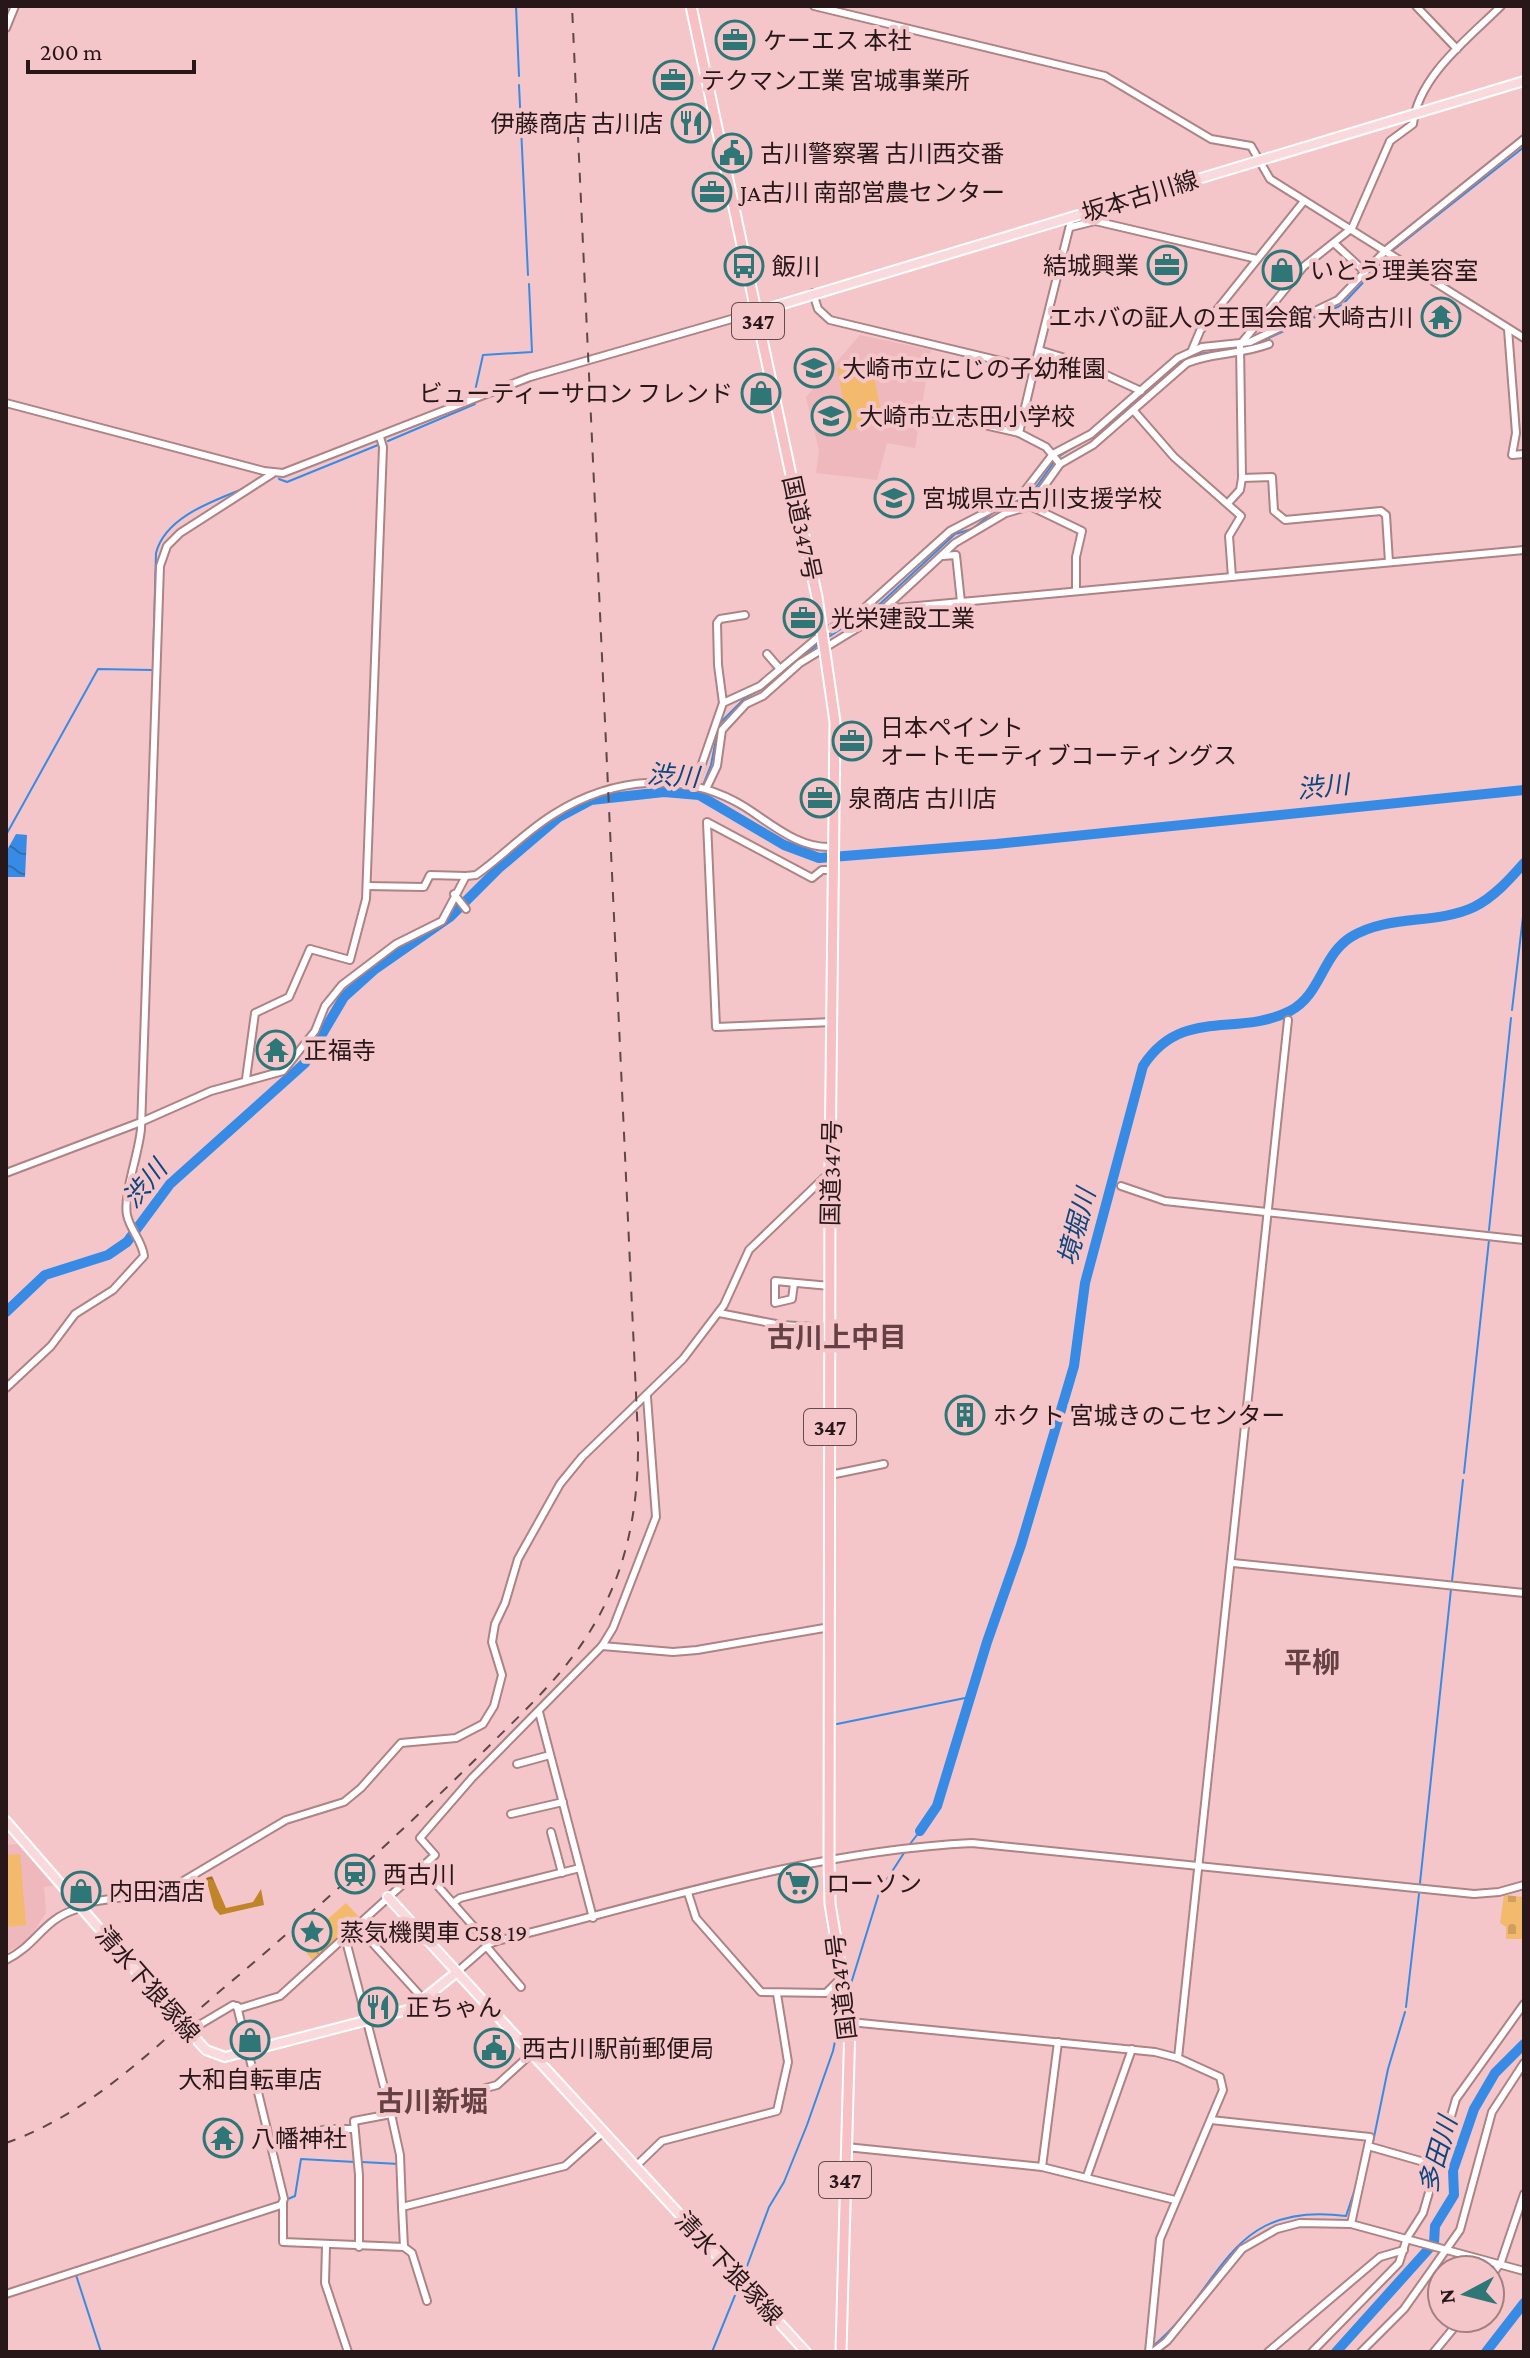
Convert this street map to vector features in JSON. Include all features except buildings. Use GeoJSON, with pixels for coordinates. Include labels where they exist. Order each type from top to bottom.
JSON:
{"type":"FeatureCollection","features":[{"type":"Feature","properties":{"kind":"highway","name":"国道347号"},"geometry":{"type":"LineString","coordinates":[[691,6],[825,641],[835,722],[829,1328],[829,1860],[830,1904],[850,2022],[841,2352]]}},
{"type":"Feature","properties":{"kind":"main road","name":"坂本古川線"},"geometry":{"type":"LineString","coordinates":[[756,312],[813,293],[1070,222],[1524,81]]}},
{"type":"Feature","properties":{"kind":"main road","name":"清水下狼塚線"},"geometry":{"type":"LineString","coordinates":[[6,1821],[189,2031],[216,2055],[246,2052],[411,2009],[425,2001],[457,1972]]}},
{"type":"Feature","properties":{"kind":"main road","name":"清水下狼塚線"},"geometry":{"type":"LineString","coordinates":[[388,1897],[806,2352]]}},
{"type":"Feature","properties":{"kind":"street"},"geometry":{"type":"LineString","coordinates":[[6,28],[15,6]]}},
{"type":"Feature","properties":{"kind":"street"},"geometry":{"type":"LineString","coordinates":[[814,6],[1105,76],[1211,139],[1251,146],[1270,179],[1524,338]]}},
{"type":"Feature","properties":{"kind":"street"},"geometry":{"type":"LineString","coordinates":[[1416,6],[1457,49]]}},
{"type":"Feature","properties":{"kind":"street"},"geometry":{"type":"LineString","coordinates":[[1229,502],[1240,490],[1242,478],[1240,350],[1294,277],[1352,228],[1390,141],[1410,129],[1420,96],[1457,49],[1501,6]]}},
{"type":"Feature","properties":{"kind":"street"},"geometry":{"type":"LineString","coordinates":[[1192,350],[1240,350],[1338,300],[1364,271],[1524,139]]}},
{"type":"Feature","properties":{"kind":"street"},"geometry":{"type":"LineString","coordinates":[[723,703],[760,686],[780,669],[825,641],[838,637],[885,609],[955,543],[992,521],[1030,506],[1057,459],[1093,445],[1134,411],[1143,395],[1192,350],[1200,331],[1304,201]]}},
{"type":"Feature","properties":{"kind":"street"},"geometry":{"type":"LineString","coordinates":[[1019,433],[1070,222],[1095,221],[1257,259]]}},
{"type":"Feature","properties":{"kind":"street"},"geometry":{"type":"LineString","coordinates":[[1335,244],[1364,271]]}},
{"type":"Feature","properties":{"kind":"street"},"geometry":{"type":"LineString","coordinates":[[813,293],[818,309],[830,320],[1034,369]]}},
{"type":"Feature","properties":{"kind":"street"},"geometry":{"type":"LineString","coordinates":[[6,403],[272,474],[295,471],[530,377],[756,312]]}},
{"type":"Feature","properties":{"kind":"street"},"geometry":{"type":"LineString","coordinates":[[1508,329],[1516,433],[1512,455],[1524,454]]}},
{"type":"Feature","properties":{"kind":"street"},"geometry":{"type":"LineString","coordinates":[[701,785],[717,766],[722,730],[736,714],[860,612],[950,531],[1023,493],[1057,459],[1187,363],[1269,344]]}},
{"type":"Feature","properties":{"kind":"street"},"geometry":{"type":"LineString","coordinates":[[1039,350],[1078,362],[1143,395]]}},
{"type":"Feature","properties":{"kind":"street"},"geometry":{"type":"LineString","coordinates":[[1134,411],[1182,464],[1229,502],[1241,516],[1229,536],[1232,577]]}},
{"type":"Feature","properties":{"kind":"street"},"geometry":{"type":"LineString","coordinates":[[927,412],[1019,433],[1037,440],[1057,459]]}},
{"type":"Feature","properties":{"kind":"street"},"geometry":{"type":"LineString","coordinates":[[246,1079],[255,1013],[289,997],[310,949],[350,960],[367,886],[383,447],[380,437]]}},
{"type":"Feature","properties":{"kind":"street"},"geometry":{"type":"LineString","coordinates":[[6,1388],[51,1346],[75,1314],[113,1290],[144,1256],[142,1245],[131,1228],[126,1202],[137,1159],[141,1122],[160,566],[167,546],[180,533],[272,474]]}},
{"type":"Feature","properties":{"kind":"street"},"geometry":{"type":"LineString","coordinates":[[1242,478],[1272,477],[1274,511],[1285,520],[1381,511],[1386,515],[1389,562]]}},
{"type":"Feature","properties":{"kind":"street"},"geometry":{"type":"LineString","coordinates":[[1030,506],[1082,531],[1076,557],[1076,591]]}},
{"type":"Feature","properties":{"kind":"street"},"geometry":{"type":"LineString","coordinates":[[885,609],[1524,550]]}},
{"type":"Feature","properties":{"kind":"street"},"geometry":{"type":"LineString","coordinates":[[942,556],[956,555],[961,602]]}},
{"type":"Feature","properties":{"kind":"street"},"geometry":{"type":"LineString","coordinates":[[701,785],[723,703],[716,646],[717,623],[720,619],[745,615]]}},
{"type":"Feature","properties":{"kind":"street"},"geometry":{"type":"LineString","coordinates":[[767,654],[773,665],[780,669]]}},
{"type":"Feature","properties":{"kind":"street"},"geometry":{"type":"LineString","coordinates":[[367,886],[424,887],[430,875],[476,875],[552,815],[581,799],[609,789],[639,784],[701,785],[807,846],[833,849]]}},
{"type":"Feature","properties":{"kind":"street"},"geometry":{"type":"LineString","coordinates":[[833,868],[822,870],[812,878],[707,822],[716,1027],[833,1022]]}},
{"type":"Feature","properties":{"kind":"street"},"geometry":{"type":"LineString","coordinates":[[6,1173],[246,1079],[271,1076],[291,1063],[315,1031],[325,1006],[342,985],[396,944],[442,921],[466,876]]}},
{"type":"Feature","properties":{"kind":"street"},"geometry":{"type":"LineString","coordinates":[[454,894],[466,909]]}},
{"type":"Feature","properties":{"kind":"street"},"geometry":{"type":"LineString","coordinates":[[1178,2058],[1201,1868],[1288,1020]]}},
{"type":"Feature","properties":{"kind":"street"},"geometry":{"type":"LineString","coordinates":[[6,1960],[28,1948],[55,1916],[77,1909],[78,1904],[168,1890],[286,1820],[344,1802],[361,1788],[401,1743],[456,1738],[477,1730],[489,1715],[501,1686],[501,1666],[493,1633],[518,1559],[564,1479],[632,1406],[647,1397],[719,1313],[749,1250],[830,1172]]}},
{"type":"Feature","properties":{"kind":"street"},"geometry":{"type":"LineString","coordinates":[[1121,1186],[1165,1201],[1524,1240]]}},
{"type":"Feature","properties":{"kind":"street"},"geometry":{"type":"LineString","coordinates":[[794,1283],[792,1299],[775,1303],[775,1281],[830,1286]]}},
{"type":"Feature","properties":{"kind":"street"},"geometry":{"type":"LineString","coordinates":[[719,1313],[781,1325],[829,1328]]}},
{"type":"Feature","properties":{"kind":"street"},"geometry":{"type":"LineString","coordinates":[[189,2031],[200,2022],[237,2006],[280,1996],[435,1855],[420,1838],[472,1778],[602,1646],[627,1595],[656,1517],[647,1397]]}},
{"type":"Feature","properties":{"kind":"street"},"geometry":{"type":"LineString","coordinates":[[830,1475],[884,1464]]}},
{"type":"Feature","properties":{"kind":"street"},"geometry":{"type":"LineString","coordinates":[[1233,1563],[1524,1593]]}},
{"type":"Feature","properties":{"kind":"street"},"geometry":{"type":"LineString","coordinates":[[602,1646],[673,1652],[830,1627]]}},
{"type":"Feature","properties":{"kind":"street"},"geometry":{"type":"LineString","coordinates":[[539,1712],[593,1918]]}},
{"type":"Feature","properties":{"kind":"street"},"geometry":{"type":"LineString","coordinates":[[517,1764],[550,1755]]}},
{"type":"Feature","properties":{"kind":"street"},"geometry":{"type":"LineString","coordinates":[[511,1814],[563,1802]]}},
{"type":"Feature","properties":{"kind":"street"},"geometry":{"type":"LineString","coordinates":[[551,1832],[562,1873]]}},
{"type":"Feature","properties":{"kind":"street"},"geometry":{"type":"LineString","coordinates":[[457,1972],[488,1945],[829,1860],[916,1847],[972,1843],[1474,1894],[1499,1892],[1524,1885]]}},
{"type":"Feature","properties":{"kind":"street"},"geometry":{"type":"LineString","coordinates":[[421,1867],[521,1987]]}},
{"type":"Feature","properties":{"kind":"street"},"geometry":{"type":"LineString","coordinates":[[453,1903],[460,1898],[580,1868]]}},
{"type":"Feature","properties":{"kind":"street"},"geometry":{"type":"LineString","coordinates":[[688,1893],[696,1918],[739,1971],[761,1992],[826,1993],[842,1977]]}},
{"type":"Feature","properties":{"kind":"street"},"geometry":{"type":"LineString","coordinates":[[357,1926],[425,2001]]}},
{"type":"Feature","properties":{"kind":"street"},"geometry":{"type":"LineString","coordinates":[[345,1937],[400,2155],[404,2247]]}},
{"type":"Feature","properties":{"kind":"street"},"geometry":{"type":"LineString","coordinates":[[635,2167],[662,2141],[777,2111],[788,2062],[777,1994]]}},
{"type":"Feature","properties":{"kind":"street"},"geometry":{"type":"LineString","coordinates":[[1312,2352],[1399,2263],[1423,2213],[1461,2088],[1524,2004]]}},
{"type":"Feature","properties":{"kind":"street"},"geometry":{"type":"LineString","coordinates":[[237,2006],[283,2202],[283,2242],[404,2247],[412,2253],[427,2301]]}},
{"type":"Feature","properties":{"kind":"street"},"geometry":{"type":"LineString","coordinates":[[850,2022],[1132,2049],[1178,2058],[1224,2081],[1211,2120],[1160,2239],[1150,2350]]}},
{"type":"Feature","properties":{"kind":"street"},"geometry":{"type":"LineString","coordinates":[[1042,2167],[1058,2042]]}},
{"type":"Feature","properties":{"kind":"street"},"geometry":{"type":"LineString","coordinates":[[1087,2176],[1132,2049]]}},
{"type":"Feature","properties":{"kind":"street"},"geometry":{"type":"LineString","coordinates":[[359,2247],[354,2121],[497,2085],[531,2054]]}},
{"type":"Feature","properties":{"kind":"street"},"geometry":{"type":"LineString","coordinates":[[1361,2352],[1404,2309],[1444,2247],[1460,2230],[1492,2112],[1524,2063]]}},
{"type":"Feature","properties":{"kind":"street"},"geometry":{"type":"LineString","coordinates":[[1211,2120],[1370,2137],[1351,2224]]}},
{"type":"Feature","properties":{"kind":"street"},"geometry":{"type":"LineString","coordinates":[[270,2142],[327,2129],[352,2129]]}},
{"type":"Feature","properties":{"kind":"street"},"geometry":{"type":"LineString","coordinates":[[402,2207],[565,2166],[603,2132]]}},
{"type":"Feature","properties":{"kind":"street"},"geometry":{"type":"LineString","coordinates":[[1368,2146],[1438,2166]]}},
{"type":"Feature","properties":{"kind":"street"},"geometry":{"type":"LineString","coordinates":[[846,2147],[1042,2167],[1175,2200]]}},
{"type":"Feature","properties":{"kind":"street"},"geometry":{"type":"LineString","coordinates":[[1504,2254],[1524,2194]]}},
{"type":"Feature","properties":{"kind":"street"},"geometry":{"type":"LineString","coordinates":[[6,2294],[283,2202]]}},
{"type":"Feature","properties":{"kind":"street"},"geometry":{"type":"LineString","coordinates":[[1150,2350],[1167,2341],[1231,2262],[1254,2240],[1300,2223],[1351,2224],[1471,2254]]}},
{"type":"Feature","properties":{"kind":"street"},"geometry":{"type":"LineString","coordinates":[[326,2246],[325,2283],[348,2352]]}},
{"type":"Feature","properties":{"kind":"street"},"geometry":{"type":"LineString","coordinates":[[1268,2352],[1380,2257],[1404,2250]]}},
{"type":"Feature","properties":{"kind":"street"},"geometry":{"type":"LineString","coordinates":[[1434,2352],[1449,2334]]}},
{"type":"Feature","properties":{"kind":"shaded area","name":"大崎市立志田小学校"},"geometry":{"type":"Polygon","coordinates":[[[860,335],[931,350],[915,448],[887,443],[877,480],[816,473],[819,450],[806,397],[860,335]]]}},
{"type":"Feature","properties":{"kind":"shaded area"},"geometry":{"type":"Polygon","coordinates":[[[21,1844],[56,1885],[44,1887],[46,1913],[28,1940],[6,1953],[6,1845],[21,1844]]]}},
{"type":"Feature","properties":{"kind":"green space"},"geometry":{"type":"Polygon","coordinates":[[[871,362],[883,422],[849,431],[837,368],[871,362]]]}},
{"type":"Feature","properties":{"kind":"green space"},"geometry":{"type":"Polygon","coordinates":[[[20,1854],[26,1925],[6,1927],[6,1855],[20,1854]]]}},
{"type":"Feature","properties":{"kind":"green space"},"geometry":{"type":"Polygon","coordinates":[[[212,1876],[226,1908],[253,1902],[261,1889],[264,1905],[220,1915],[214,1908],[206,1878],[212,1876]]]}},
{"type":"Feature","properties":{"kind":"green space"},"geometry":{"type":"Polygon","coordinates":[[[1504,1895],[1524,1897],[1524,1939],[1506,1939],[1506,1927],[1500,1923],[1504,1895]]]}},
{"type":"Feature","properties":{"kind":"green space"},"geometry":{"type":"Polygon","coordinates":[[[346,1903],[361,1919],[314,1962],[299,1944],[346,1903]]]}},
{"type":"Feature","properties":{"kind":"water"},"geometry":{"type":"Polygon","coordinates":[[[16,834],[27,835],[25,877],[6,877],[6,852],[16,834]]]}},
{"type":"Feature","properties":{"kind":"waterway"},"geometry":{"type":"LineString","coordinates":[[516,6],[519,76]]}},
{"type":"Feature","properties":{"kind":"waterway"},"geometry":{"type":"LineString","coordinates":[[519,85],[528,275]]}},
{"type":"Feature","properties":{"kind":"waterway"},"geometry":{"type":"LineString","coordinates":[[1392,251],[1524,147]]}},
{"type":"Feature","properties":{"kind":"waterway"},"geometry":{"type":"LineString","coordinates":[[1249,347],[1342,305],[1388,256]]}},
{"type":"Feature","properties":{"kind":"waterway"},"geometry":{"type":"LineString","coordinates":[[475,391],[483,355],[532,352],[529,284]]}},
{"type":"Feature","properties":{"kind":"waterway"},"geometry":{"type":"LineString","coordinates":[[1058,457],[1110,425],[1180,361],[1196,354],[1224,351]]}},
{"type":"Feature","properties":{"kind":"waterway"},"geometry":{"type":"LineString","coordinates":[[388,441],[475,404]]}},
{"type":"Feature","properties":{"kind":"waterway"},"geometry":{"type":"LineString","coordinates":[[279,479],[287,482],[378,445]]}},
{"type":"Feature","properties":{"kind":"waterway"},"geometry":{"type":"LineString","coordinates":[[827,638],[881,603],[955,534],[972,529],[994,512],[1029,497],[1054,462]]}},
{"type":"Feature","properties":{"kind":"waterway"},"geometry":{"type":"LineString","coordinates":[[153,661],[156,553],[161,540],[169,529],[192,512],[245,488]]}},
{"type":"Feature","properties":{"kind":"waterway"},"geometry":{"type":"LineString","coordinates":[[699,795],[711,765],[719,724],[745,698],[767,686],[821,642]]}},
{"type":"Feature","properties":{"kind":"waterway"},"geometry":{"type":"LineString","coordinates":[[6,835],[98,669],[152,670]]}},
{"type":"Feature","properties":{"kind":"waterway","name":"渋川"},"geometry":{"type":"LineString","coordinates":[[6,1312],[45,1275],[108,1255],[127,1242],[170,1184],[305,1063],[344,997],[374,970],[450,917],[499,868],[559,817],[591,800],[664,792],[699,795],[784,845],[819,858],[996,844],[1524,790]]}},
{"type":"Feature","properties":{"kind":"waterway","name":"境堀川"},"geometry":{"type":"LineString","coordinates":[[920,1831],[937,1806],[987,1642],[1021,1545],[1074,1366],[1085,1283],[1143,1066],[1158,1048],[1175,1036],[1193,1029],[1250,1023],[1290,1011],[1309,995],[1334,954],[1351,937],[1380,925],[1444,916],[1474,907],[1495,893],[1524,863]]}},
{"type":"Feature","properties":{"kind":"waterway"},"geometry":{"type":"LineString","coordinates":[[1512,1010],[1524,908]]}},
{"type":"Feature","properties":{"kind":"waterway"},"geometry":{"type":"LineString","coordinates":[[1489,1230],[1511,1018]]}},
{"type":"Feature","properties":{"kind":"waterway"},"geometry":{"type":"LineString","coordinates":[[1464,1473],[1489,1240]]}},
{"type":"Feature","properties":{"kind":"waterway"},"geometry":{"type":"LineString","coordinates":[[1452,1581],[1463,1480]]}},
{"type":"Feature","properties":{"kind":"waterway"},"geometry":{"type":"LineString","coordinates":[[1420,1883],[1451,1589]]}},
{"type":"Feature","properties":{"kind":"waterway"},"geometry":{"type":"LineString","coordinates":[[837,1724],[970,1697]]}},
{"type":"Feature","properties":{"kind":"waterway"},"geometry":{"type":"LineString","coordinates":[[910,1844],[920,1831]]}},
{"type":"Feature","properties":{"kind":"waterway"},"geometry":{"type":"LineString","coordinates":[[849,1990],[880,1890],[904,1853]]}},
{"type":"Feature","properties":{"kind":"waterway"},"geometry":{"type":"LineString","coordinates":[[1406,2007],[1419,1894]]}},
{"type":"Feature","properties":{"kind":"waterway"},"geometry":{"type":"LineString","coordinates":[[743,2277],[769,2207],[784,2182],[807,2125],[833,2051],[842,2007]]}},
{"type":"Feature","properties":{"kind":"waterway"},"geometry":{"type":"LineString","coordinates":[[1373,2142],[1388,2069],[1405,2012]]}},
{"type":"Feature","properties":{"kind":"waterway","name":"多田川"},"geometry":{"type":"LineString","coordinates":[[1336,2352],[1434,2243],[1435,2226],[1454,2195],[1453,2170],[1474,2109],[1495,2073],[1524,2044]]}},
{"type":"Feature","properties":{"kind":"waterway"},"geometry":{"type":"LineString","coordinates":[[1359,2172],[1364,2149]]}},
{"type":"Feature","properties":{"kind":"waterway"},"geometry":{"type":"LineString","coordinates":[[288,2199],[295,2196],[301,2159],[355,2162]]}},
{"type":"Feature","properties":{"kind":"waterway"},"geometry":{"type":"LineString","coordinates":[[362,2162],[399,2164]]}},
{"type":"Feature","properties":{"kind":"waterway"},"geometry":{"type":"LineString","coordinates":[[1152,2347],[1176,2324],[1231,2253],[1251,2235],[1275,2221],[1306,2215],[1346,2216],[1357,2183]]}},
{"type":"Feature","properties":{"kind":"waterway"},"geometry":{"type":"LineString","coordinates":[[6,2297],[76,2275],[101,2352]]}},
{"type":"Feature","properties":{"kind":"waterway"},"geometry":{"type":"LineString","coordinates":[[712,2352],[740,2283]]}},
{"type":"Feature","properties":{"kind":"waterway"},"geometry":{"type":"LineString","coordinates":[[1486,2352],[1524,2303]]}},
{"type":"Feature","properties":{"kind":"railway"},"geometry":{"type":"LineString","coordinates":[[6,2143],[68,2114],[123,2075],[358,1871],[422,1811],[529,1707],[569,1661],[604,1606],[623,1560],[633,1512],[638,1437],[572,6]]}},
{"type":"Feature","properties":{"kind":"place","name":"ケーエス 本社"},"geometry":{"type":"Point","coordinates":[735,40]}},
{"type":"Feature","properties":{"kind":"place","name":"テクマン工業 宮城事業所"},"geometry":{"type":"Point","coordinates":[673,80]}},
{"type":"Feature","properties":{"kind":"place","name":"伊藤商店 古川店"},"geometry":{"type":"Point","coordinates":[691,123]}},
{"type":"Feature","properties":{"kind":"place","name":"古川警察署 古川西交番"},"geometry":{"type":"Point","coordinates":[732,153]}},
{"type":"Feature","properties":{"kind":"place","name":"JA古川 南部営農センター"},"geometry":{"type":"Point","coordinates":[712,192]}},
{"type":"Feature","properties":{"kind":"place","name":"結城興業"},"geometry":{"type":"Point","coordinates":[1167,265]}},
{"type":"Feature","properties":{"kind":"place","name":"飯川"},"geometry":{"type":"Point","coordinates":[744,266]}},
{"type":"Feature","properties":{"kind":"place","name":"いとう理美容室"},"geometry":{"type":"Point","coordinates":[1282,270]}},
{"type":"Feature","properties":{"kind":"place","name":"エホバの証人の王国会館 大崎古川"},"geometry":{"type":"Point","coordinates":[1441,317]}},
{"type":"Feature","properties":{"kind":"place","name":"大崎市立にじの子幼稚園"},"geometry":{"type":"Point","coordinates":[814,368]}},
{"type":"Feature","properties":{"kind":"place","name":"ビューティーサロン フレンド"},"geometry":{"type":"Point","coordinates":[761,393]}},
{"type":"Feature","properties":{"kind":"place","name":"大崎市立志田小学校"},"geometry":{"type":"Point","coordinates":[831,416]}},
{"type":"Feature","properties":{"kind":"place","name":"宮城県立古川支援学校"},"geometry":{"type":"Point","coordinates":[894,498]}},
{"type":"Feature","properties":{"kind":"place","name":"光栄建設工業"},"geometry":{"type":"Point","coordinates":[803,618]}},
{"type":"Feature","properties":{"kind":"place","name":"日本ペイント オートモーティブコーティングス"},"geometry":{"type":"Point","coordinates":[852,741]}},
{"type":"Feature","properties":{"kind":"place","name":"泉商店 古川店"},"geometry":{"type":"Point","coordinates":[820,798]}},
{"type":"Feature","properties":{"kind":"place","name":"正福寺"},"geometry":{"type":"Point","coordinates":[276,1050]}},
{"type":"Feature","properties":{"kind":"place","name":"ホクト 宮城きのこセンター"},"geometry":{"type":"Point","coordinates":[965,1415]}},
{"type":"Feature","properties":{"kind":"place","name":"西古川"},"geometry":{"type":"Point","coordinates":[355,1874]}},
{"type":"Feature","properties":{"kind":"place","name":"ローソン"},"geometry":{"type":"Point","coordinates":[798,1883]}},
{"type":"Feature","properties":{"kind":"place","name":"内田酒店"},"geometry":{"type":"Point","coordinates":[81,1891]}},
{"type":"Feature","properties":{"kind":"place","name":"蒸気機関車 C58 19"},"geometry":{"type":"Point","coordinates":[312,1932]}},
{"type":"Feature","properties":{"kind":"place","name":"正ちゃん"},"geometry":{"type":"Point","coordinates":[378,2007]}},
{"type":"Feature","properties":{"kind":"place","name":"大和自転車店"},"geometry":{"type":"Point","coordinates":[250,2040]}},
{"type":"Feature","properties":{"kind":"place","name":"西古川駅前郵便局"},"geometry":{"type":"Point","coordinates":[494,2048]}},
{"type":"Feature","properties":{"kind":"place","name":"八幡神社"},"geometry":{"type":"Point","coordinates":[223,2138]}},
{"type":"Feature","properties":{"kind":"district","name":"古川上中目"},"geometry":{"type":"Point","coordinates":[837,1337]}},
{"type":"Feature","properties":{"kind":"district","name":"平柳"},"geometry":{"type":"Point","coordinates":[1312,1662]}},
{"type":"Feature","properties":{"kind":"district","name":"古川新堀"},"geometry":{"type":"Point","coordinates":[432,2101]}}]}
